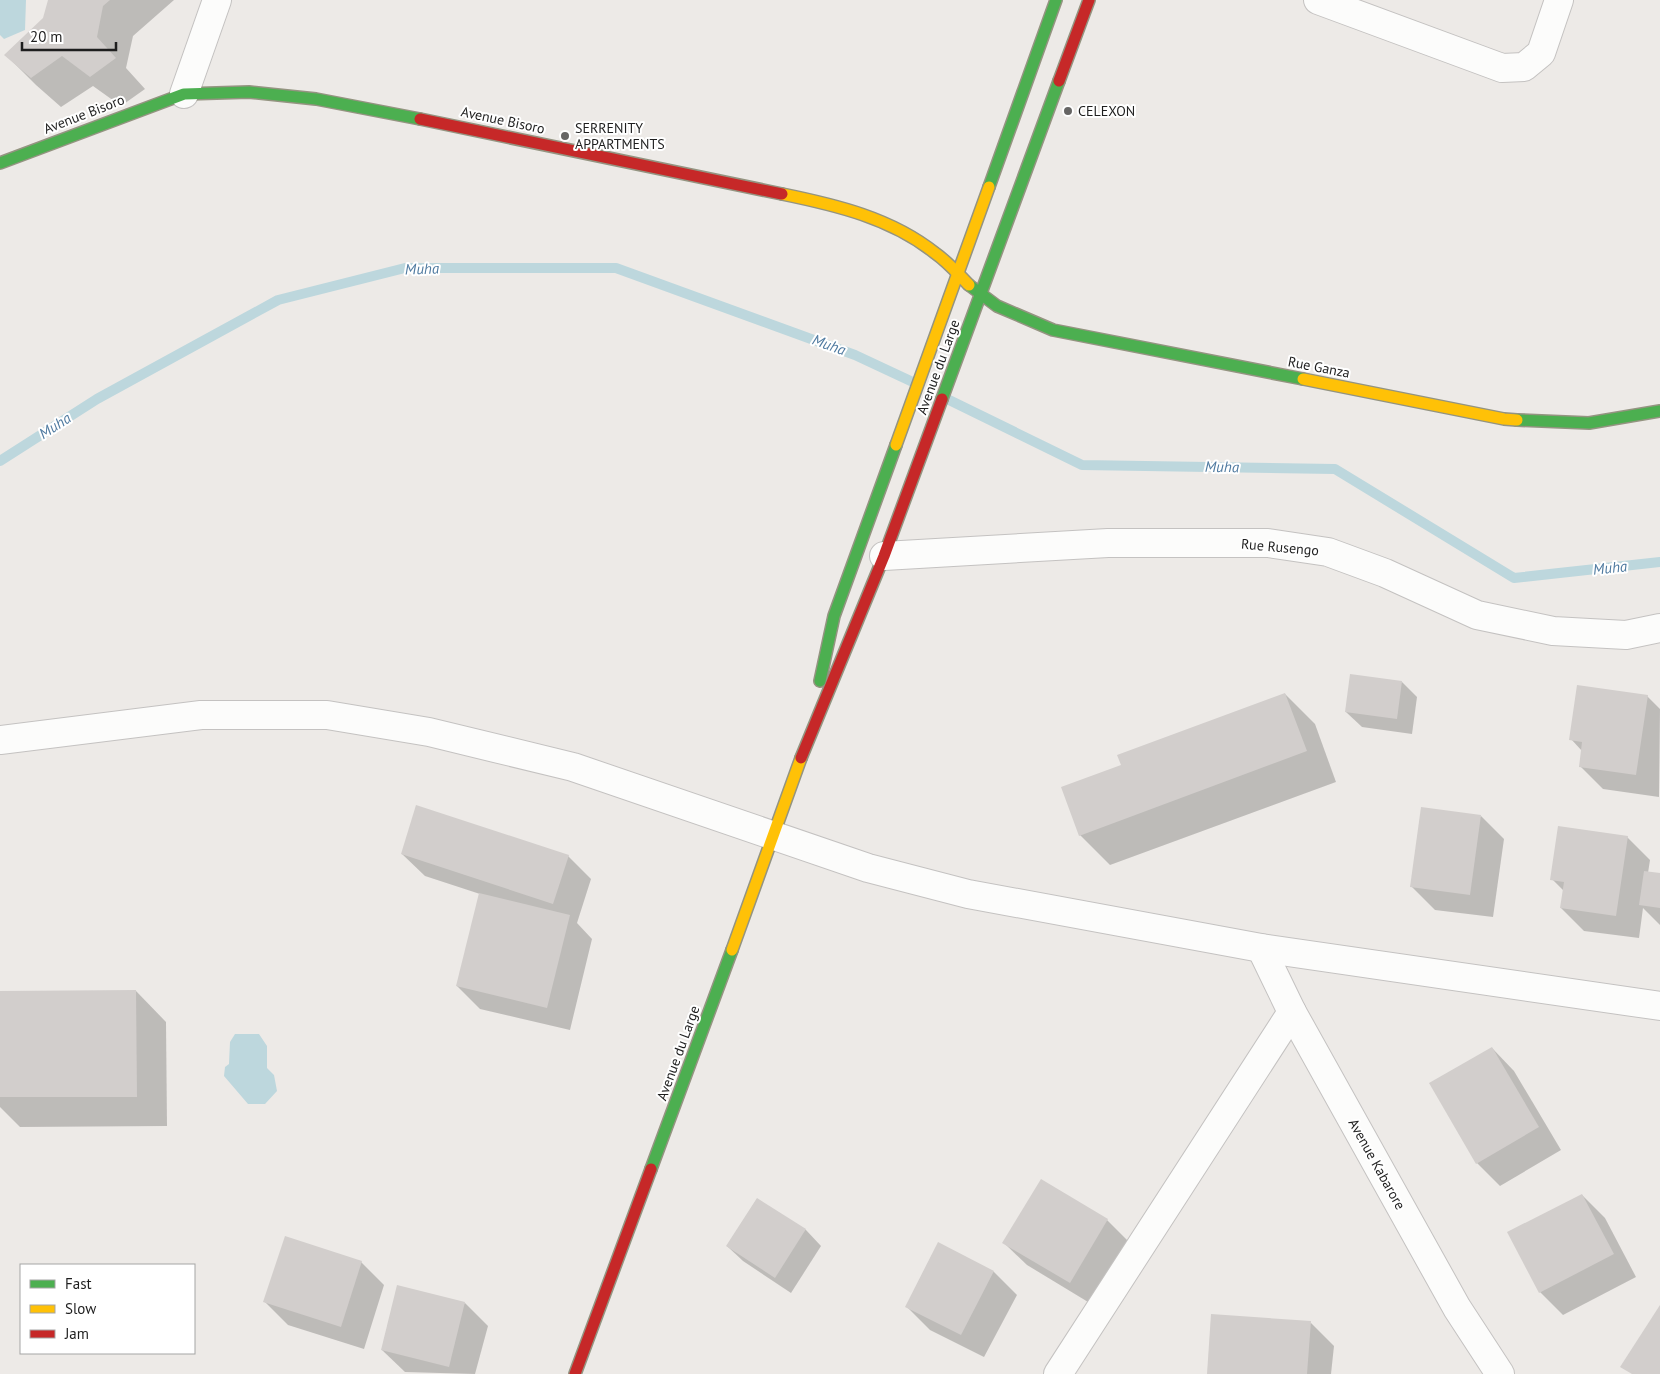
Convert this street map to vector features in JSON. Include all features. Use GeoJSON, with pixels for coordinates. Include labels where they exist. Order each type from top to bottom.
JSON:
{"type":"FeatureCollection","features":[{"type":"Feature","properties":{"kind":"main road","name":"Avenue du Large"},"geometry":{"type":"LineString","coordinates":[[807,741],[834,616],[1056,0]]}},
{"type":"Feature","properties":{"kind":"main road","name":"Avenue du Large"},"geometry":{"type":"LineString","coordinates":[[574,1374],[774,838],[807,741],[884,556],[1088,0]]}},
{"type":"Feature","properties":{"kind":"main road","name":"Avenue Bisoro"},"geometry":{"type":"LineString","coordinates":[[0,163],[184,94],[249,92],[316,99],[422,119],[839,206],[886,223],[930,249],[958,272],[980,296]]}},
{"type":"Feature","properties":{"kind":"main road","name":"Rue Ganza"},"geometry":{"type":"LineString","coordinates":[[980,296],[1016,316],[1053,330],[1504,419],[1589,423],[1660,410]]}},
{"type":"Feature","properties":{"kind":"street"},"geometry":{"type":"LineString","coordinates":[[184,94],[217,0]]}},
{"type":"Feature","properties":{"kind":"street"},"geometry":{"type":"LineString","coordinates":[[1318,0],[1502,68],[1524,67],[1541,53],[1560,0]]}},
{"type":"Feature","properties":{"kind":"street","name":"Rue Rusengo"},"geometry":{"type":"LineString","coordinates":[[884,556],[1108,543],[1268,543],[1328,552],[1385,574],[1477,615],[1553,632],[1626,635],[1660,628]]}},
{"type":"Feature","properties":{"kind":"street"},"geometry":{"type":"LineString","coordinates":[[0,740],[201,716],[327,715],[429,732],[573,767],[774,838],[868,868],[968,894],[1261,948],[1660,1006]]}},
{"type":"Feature","properties":{"kind":"street","name":"Avenue Kabarore"},"geometry":{"type":"LineString","coordinates":[[1261,948],[1292,1012],[1457,1308],[1500,1374]]}},
{"type":"Feature","properties":{"kind":"street"},"geometry":{"type":"LineString","coordinates":[[1058,1374],[1292,1012]]}},
{"type":"Feature","properties":{"kind":"water"},"geometry":{"type":"Polygon","coordinates":[[[0,0],[26,0],[25,30],[4,39],[0,35],[0,0]]]}},
{"type":"Feature","properties":{"kind":"water"},"geometry":{"type":"Polygon","coordinates":[[[235,1034],[259,1034],[267,1046],[267,1068],[274,1075],[277,1091],[265,1104],[248,1104],[224,1076],[225,1067],[229,1064],[230,1042],[235,1034]]]}},
{"type":"Feature","properties":{"kind":"building"},"geometry":{"type":"Polygon","coordinates":[[[48,0],[110,0],[103,6],[97,37],[116,58],[90,77],[62,56],[31,78],[4,55],[43,18],[48,0]]]}},
{"type":"Feature","properties":{"kind":"building"},"geometry":{"type":"Polygon","coordinates":[[[1350,674],[1402,681],[1397,719],[1345,712],[1350,674]]]}},
{"type":"Feature","properties":{"kind":"building"},"geometry":{"type":"Polygon","coordinates":[[[1577,685],[1648,695],[1636,775],[1579,767],[1582,742],[1569,740],[1577,685]]]}},
{"type":"Feature","properties":{"kind":"building"},"geometry":{"type":"Polygon","coordinates":[[[1285,693],[1307,751],[1079,836],[1061,787],[1121,765],[1117,755],[1285,693]]]}},
{"type":"Feature","properties":{"kind":"building"},"geometry":{"type":"Polygon","coordinates":[[[416,805],[569,855],[553,904],[401,854],[416,805]]]}},
{"type":"Feature","properties":{"kind":"building"},"geometry":{"type":"Polygon","coordinates":[[[1421,807],[1481,815],[1470,895],[1410,887],[1421,807]]]}},
{"type":"Feature","properties":{"kind":"building"},"geometry":{"type":"Polygon","coordinates":[[[1558,826],[1628,836],[1616,916],[1560,908],[1564,882],[1550,880],[1558,826]]]}},
{"type":"Feature","properties":{"kind":"building"},"geometry":{"type":"Polygon","coordinates":[[[1644,871],[1660,873],[1660,908],[1639,905],[1644,871]]]}},
{"type":"Feature","properties":{"kind":"building"},"geometry":{"type":"Polygon","coordinates":[[[479,893],[570,915],[547,1008],[456,986],[479,893]]]}},
{"type":"Feature","properties":{"kind":"building"},"geometry":{"type":"Polygon","coordinates":[[[136,990],[137,1097],[0,1097],[0,991],[136,990]]]}},
{"type":"Feature","properties":{"kind":"building"},"geometry":{"type":"Polygon","coordinates":[[[1492,1047],[1539,1127],[1476,1164],[1429,1083],[1492,1047]]]}},
{"type":"Feature","properties":{"kind":"building"},"geometry":{"type":"Polygon","coordinates":[[[1041,1179],[1108,1219],[1070,1283],[1002,1243],[1041,1179]]]}},
{"type":"Feature","properties":{"kind":"building"},"geometry":{"type":"Polygon","coordinates":[[[1582,1194],[1614,1254],[1539,1293],[1507,1232],[1582,1194]]]}},
{"type":"Feature","properties":{"kind":"building"},"geometry":{"type":"Polygon","coordinates":[[[757,1198],[806,1229],[775,1278],[726,1246],[757,1198]]]}},
{"type":"Feature","properties":{"kind":"building"},"geometry":{"type":"Polygon","coordinates":[[[285,1236],[362,1261],[341,1327],[263,1302],[285,1236]]]}},
{"type":"Feature","properties":{"kind":"building"},"geometry":{"type":"Polygon","coordinates":[[[938,1242],[994,1271],[961,1335],[905,1307],[938,1242]]]}},
{"type":"Feature","properties":{"kind":"building"},"geometry":{"type":"Polygon","coordinates":[[[397,1285],[465,1302],[449,1367],[381,1350],[397,1285]]]}},
{"type":"Feature","properties":{"kind":"building"},"geometry":{"type":"Polygon","coordinates":[[[1660,1305],[1660,1374],[1632,1374],[1620,1367],[1660,1305]]]}},
{"type":"Feature","properties":{"kind":"building"},"geometry":{"type":"Polygon","coordinates":[[[1211,1314],[1311,1321],[1307,1374],[1207,1374],[1211,1314]]]}},
{"type":"Feature","properties":{"kind":"waterway","name":"Muha"},"geometry":{"type":"LineString","coordinates":[[0,461],[97,399],[278,300],[405,268],[616,268],[855,355],[917,384]]}},
{"type":"Feature","properties":{"kind":"waterway","name":"Muha"},"geometry":{"type":"LineString","coordinates":[[943,397],[1082,465],[1335,469],[1514,578],[1660,562]]}},
{"type":"Feature","properties":{"kind":"traffic: fast"},"geometry":{"type":"LineString","coordinates":[[989,187],[1056,0]]}},
{"type":"Feature","properties":{"kind":"traffic: fast"},"geometry":{"type":"LineString","coordinates":[[942,399],[1059,81]]}},
{"type":"Feature","properties":{"kind":"traffic: fast"},"geometry":{"type":"LineString","coordinates":[[0,163],[184,94],[249,92],[316,99],[420,119]]}},
{"type":"Feature","properties":{"kind":"traffic: fast"},"geometry":{"type":"LineString","coordinates":[[969,285],[997,306],[1053,330],[1303,379]]}},
{"type":"Feature","properties":{"kind":"traffic: fast"},"geometry":{"type":"LineString","coordinates":[[1517,420],[1589,423],[1660,411]]}},
{"type":"Feature","properties":{"kind":"traffic: fast"},"geometry":{"type":"LineString","coordinates":[[820,681],[834,616],[896,445]]}},
{"type":"Feature","properties":{"kind":"traffic: fast"},"geometry":{"type":"LineString","coordinates":[[651,1169],[732,950]]}},
{"type":"Feature","properties":{"kind":"traffic: slow"},"geometry":{"type":"LineString","coordinates":[[896,445],[989,187]]}},
{"type":"Feature","properties":{"kind":"traffic: slow"},"geometry":{"type":"LineString","coordinates":[[782,194],[843,208],[900,231],[918,241],[949,264],[969,285]]}},
{"type":"Feature","properties":{"kind":"traffic: slow"},"geometry":{"type":"LineString","coordinates":[[1303,379],[1517,420]]}},
{"type":"Feature","properties":{"kind":"traffic: slow"},"geometry":{"type":"LineString","coordinates":[[732,950],[801,758]]}},
{"type":"Feature","properties":{"kind":"traffic: jam"},"geometry":{"type":"LineString","coordinates":[[1059,81],[1089,0]]}},
{"type":"Feature","properties":{"kind":"traffic: jam"},"geometry":{"type":"LineString","coordinates":[[420,119],[782,194]]}},
{"type":"Feature","properties":{"kind":"traffic: jam"},"geometry":{"type":"LineString","coordinates":[[801,758],[884,556],[942,399]]}},
{"type":"Feature","properties":{"kind":"traffic: jam"},"geometry":{"type":"LineString","coordinates":[[575,1374],[651,1169]]}},
{"type":"Feature","properties":{"kind":"place","name":"CELEXON"},"geometry":{"type":"Point","coordinates":[1068,111]}},
{"type":"Feature","properties":{"kind":"place","name":"SERRENITY APPARTMENTS"},"geometry":{"type":"Point","coordinates":[565,136]}}]}
